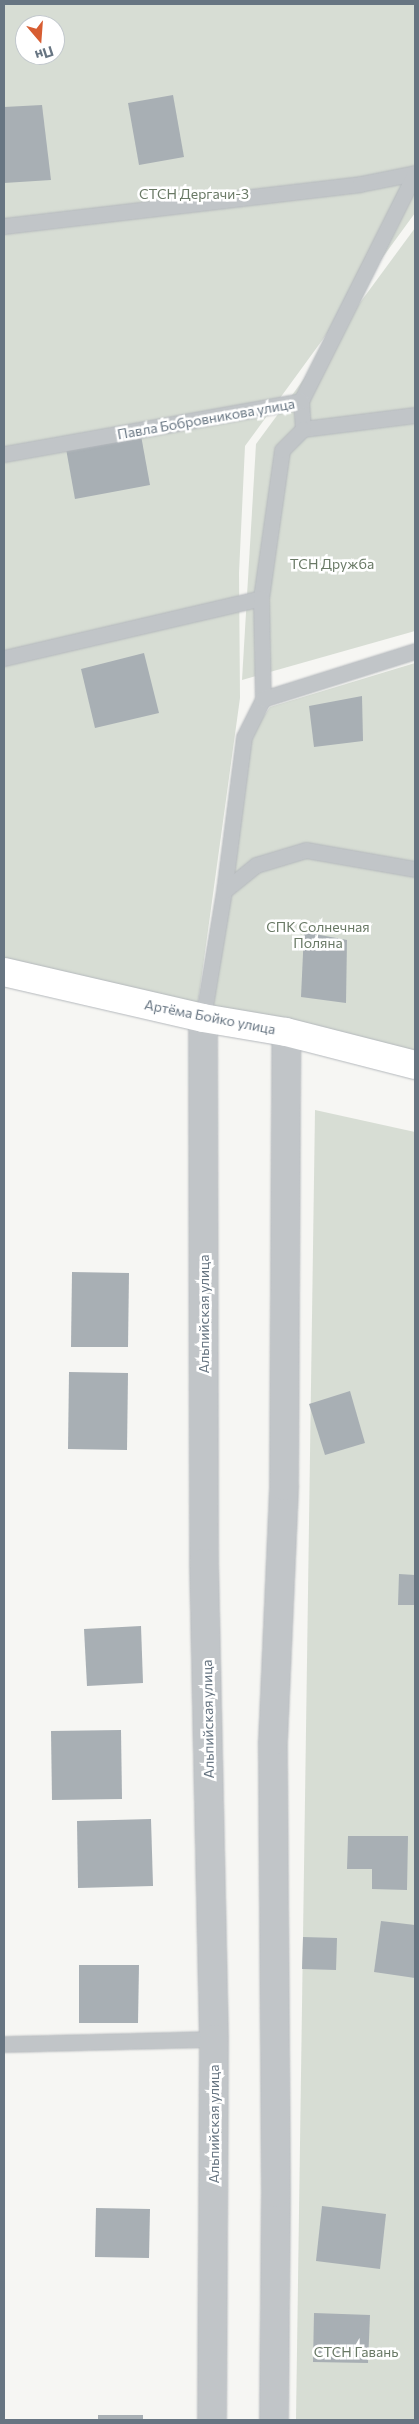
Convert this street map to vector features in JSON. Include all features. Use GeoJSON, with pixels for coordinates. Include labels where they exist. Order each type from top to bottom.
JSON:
{"type":"FeatureCollection","features":[{"type":"Feature","properties":{"kind":"main road","name":"Артёма Бойко улица"},"geometry":{"type":"LineString","coordinates":[[4,972],[203,1018],[286,1032],[415,1065]]}},
{"type":"Feature","properties":{"kind":"street","name":"Альпийская улица"},"geometry":{"type":"LineString","coordinates":[[203,1018],[204,1563],[214,2039],[212,2420]]}},
{"type":"Feature","properties":{"kind":"street"},"geometry":{"type":"LineString","coordinates":[[274,2420],[276,2183],[273,1741],[284,1486],[286,1032]]}},
{"type":"Feature","properties":{"kind":"lane"},"geometry":{"type":"LineString","coordinates":[[4,226],[360,184],[415,173]]}},
{"type":"Feature","properties":{"kind":"lane"},"geometry":{"type":"LineString","coordinates":[[301,401],[415,173]]}},
{"type":"Feature","properties":{"kind":"lane","name":"Павла Бобровникова улица"},"geometry":{"type":"LineString","coordinates":[[4,454],[301,401],[303,429],[415,416]]}},
{"type":"Feature","properties":{"kind":"lane"},"geometry":{"type":"LineString","coordinates":[[203,1018],[224,891],[244,737],[263,699],[261,598],[282,450],[303,429]]}},
{"type":"Feature","properties":{"kind":"lane"},"geometry":{"type":"LineString","coordinates":[[4,658],[261,598]]}},
{"type":"Feature","properties":{"kind":"lane"},"geometry":{"type":"LineString","coordinates":[[263,699],[415,651]]}},
{"type":"Feature","properties":{"kind":"lane"},"geometry":{"type":"LineString","coordinates":[[224,891],[256,865],[306,850],[415,869]]}},
{"type":"Feature","properties":{"kind":"lane"},"geometry":{"type":"LineString","coordinates":[[4,2044],[214,2039]]}},
{"type":"Feature","properties":{"kind":"green space","name":"СТСН Дергачи-3"},"geometry":{"type":"Polygon","coordinates":[[[4,4],[415,4],[415,213],[245,446],[239,573],[240,698],[198,1003],[4,959],[4,4]]]}},
{"type":"Feature","properties":{"kind":"green space","name":"ТСН Дружба"},"geometry":{"type":"Polygon","coordinates":[[[415,228],[415,631],[242,680],[256,444],[415,228]]]}},
{"type":"Feature","properties":{"kind":"green space","name":"СПК Солнечная Поляна"},"geometry":{"type":"Polygon","coordinates":[[[415,663],[415,1057],[210,1009],[249,738],[270,707],[415,663]]]}},
{"type":"Feature","properties":{"kind":"green space","name":"СТСН Гавань"},"geometry":{"type":"Polygon","coordinates":[[[315,1110],[415,1132],[415,2420],[296,2420],[315,1110]]]}},
{"type":"Feature","properties":{"kind":"building"},"geometry":{"type":"Polygon","coordinates":[[[173,95],[184,157],[139,165],[128,103],[173,95]]]}},
{"type":"Feature","properties":{"kind":"building"},"geometry":{"type":"Polygon","coordinates":[[[42,105],[51,180],[4,183],[4,107],[42,105]]]}},
{"type":"Feature","properties":{"kind":"building"},"geometry":{"type":"Polygon","coordinates":[[[140,430],[150,485],[75,499],[65,443],[140,430]]]}},
{"type":"Feature","properties":{"kind":"building"},"geometry":{"type":"Polygon","coordinates":[[[144,653],[159,713],[95,728],[81,669],[144,653]]]}},
{"type":"Feature","properties":{"kind":"building"},"geometry":{"type":"Polygon","coordinates":[[[362,696],[363,741],[314,747],[309,706],[362,696]]]}},
{"type":"Feature","properties":{"kind":"building"},"geometry":{"type":"Polygon","coordinates":[[[304,932],[347,940],[346,1003],[301,997],[304,932]]]}},
{"type":"Feature","properties":{"kind":"building"},"geometry":{"type":"Polygon","coordinates":[[[72,1272],[129,1273],[128,1347],[71,1347],[72,1272]]]}},
{"type":"Feature","properties":{"kind":"building"},"geometry":{"type":"Polygon","coordinates":[[[69,1372],[128,1373],[127,1450],[68,1449],[69,1372]]]}},
{"type":"Feature","properties":{"kind":"building"},"geometry":{"type":"Polygon","coordinates":[[[350,1391],[365,1443],[325,1455],[309,1404],[350,1391]]]}},
{"type":"Feature","properties":{"kind":"building"},"geometry":{"type":"Polygon","coordinates":[[[399,1574],[415,1575],[415,1605],[398,1605],[399,1574]]]}},
{"type":"Feature","properties":{"kind":"building"},"geometry":{"type":"Polygon","coordinates":[[[141,1626],[143,1683],[87,1686],[84,1629],[141,1626]]]}},
{"type":"Feature","properties":{"kind":"building"},"geometry":{"type":"Polygon","coordinates":[[[121,1730],[122,1799],[52,1800],[51,1731],[121,1730]]]}},
{"type":"Feature","properties":{"kind":"building"},"geometry":{"type":"Polygon","coordinates":[[[151,1819],[153,1886],[78,1888],[77,1821],[151,1819]]]}},
{"type":"Feature","properties":{"kind":"building"},"geometry":{"type":"Polygon","coordinates":[[[348,1836],[408,1836],[407,1890],[372,1889],[372,1869],[347,1869],[348,1836]]]}},
{"type":"Feature","properties":{"kind":"building"},"geometry":{"type":"Polygon","coordinates":[[[381,1921],[415,1925],[415,1978],[374,1972],[381,1921]]]}},
{"type":"Feature","properties":{"kind":"building"},"geometry":{"type":"Polygon","coordinates":[[[303,1937],[337,1938],[336,1970],[302,1969],[303,1937]]]}},
{"type":"Feature","properties":{"kind":"building"},"geometry":{"type":"Polygon","coordinates":[[[79,1965],[139,1965],[138,2023],[79,2023],[79,1965]]]}},
{"type":"Feature","properties":{"kind":"building"},"geometry":{"type":"Polygon","coordinates":[[[322,2206],[386,2214],[380,2269],[316,2261],[322,2206]]]}},
{"type":"Feature","properties":{"kind":"building"},"geometry":{"type":"Polygon","coordinates":[[[96,2208],[150,2209],[149,2258],[95,2257],[96,2208]]]}},
{"type":"Feature","properties":{"kind":"building"},"geometry":{"type":"Polygon","coordinates":[[[314,2313],[370,2315],[368,2363],[313,2362],[314,2313]]]}},
{"type":"Feature","properties":{"kind":"building"},"geometry":{"type":"Polygon","coordinates":[[[98,2415],[143,2415],[143,2420],[98,2420],[98,2415]]]}}]}
